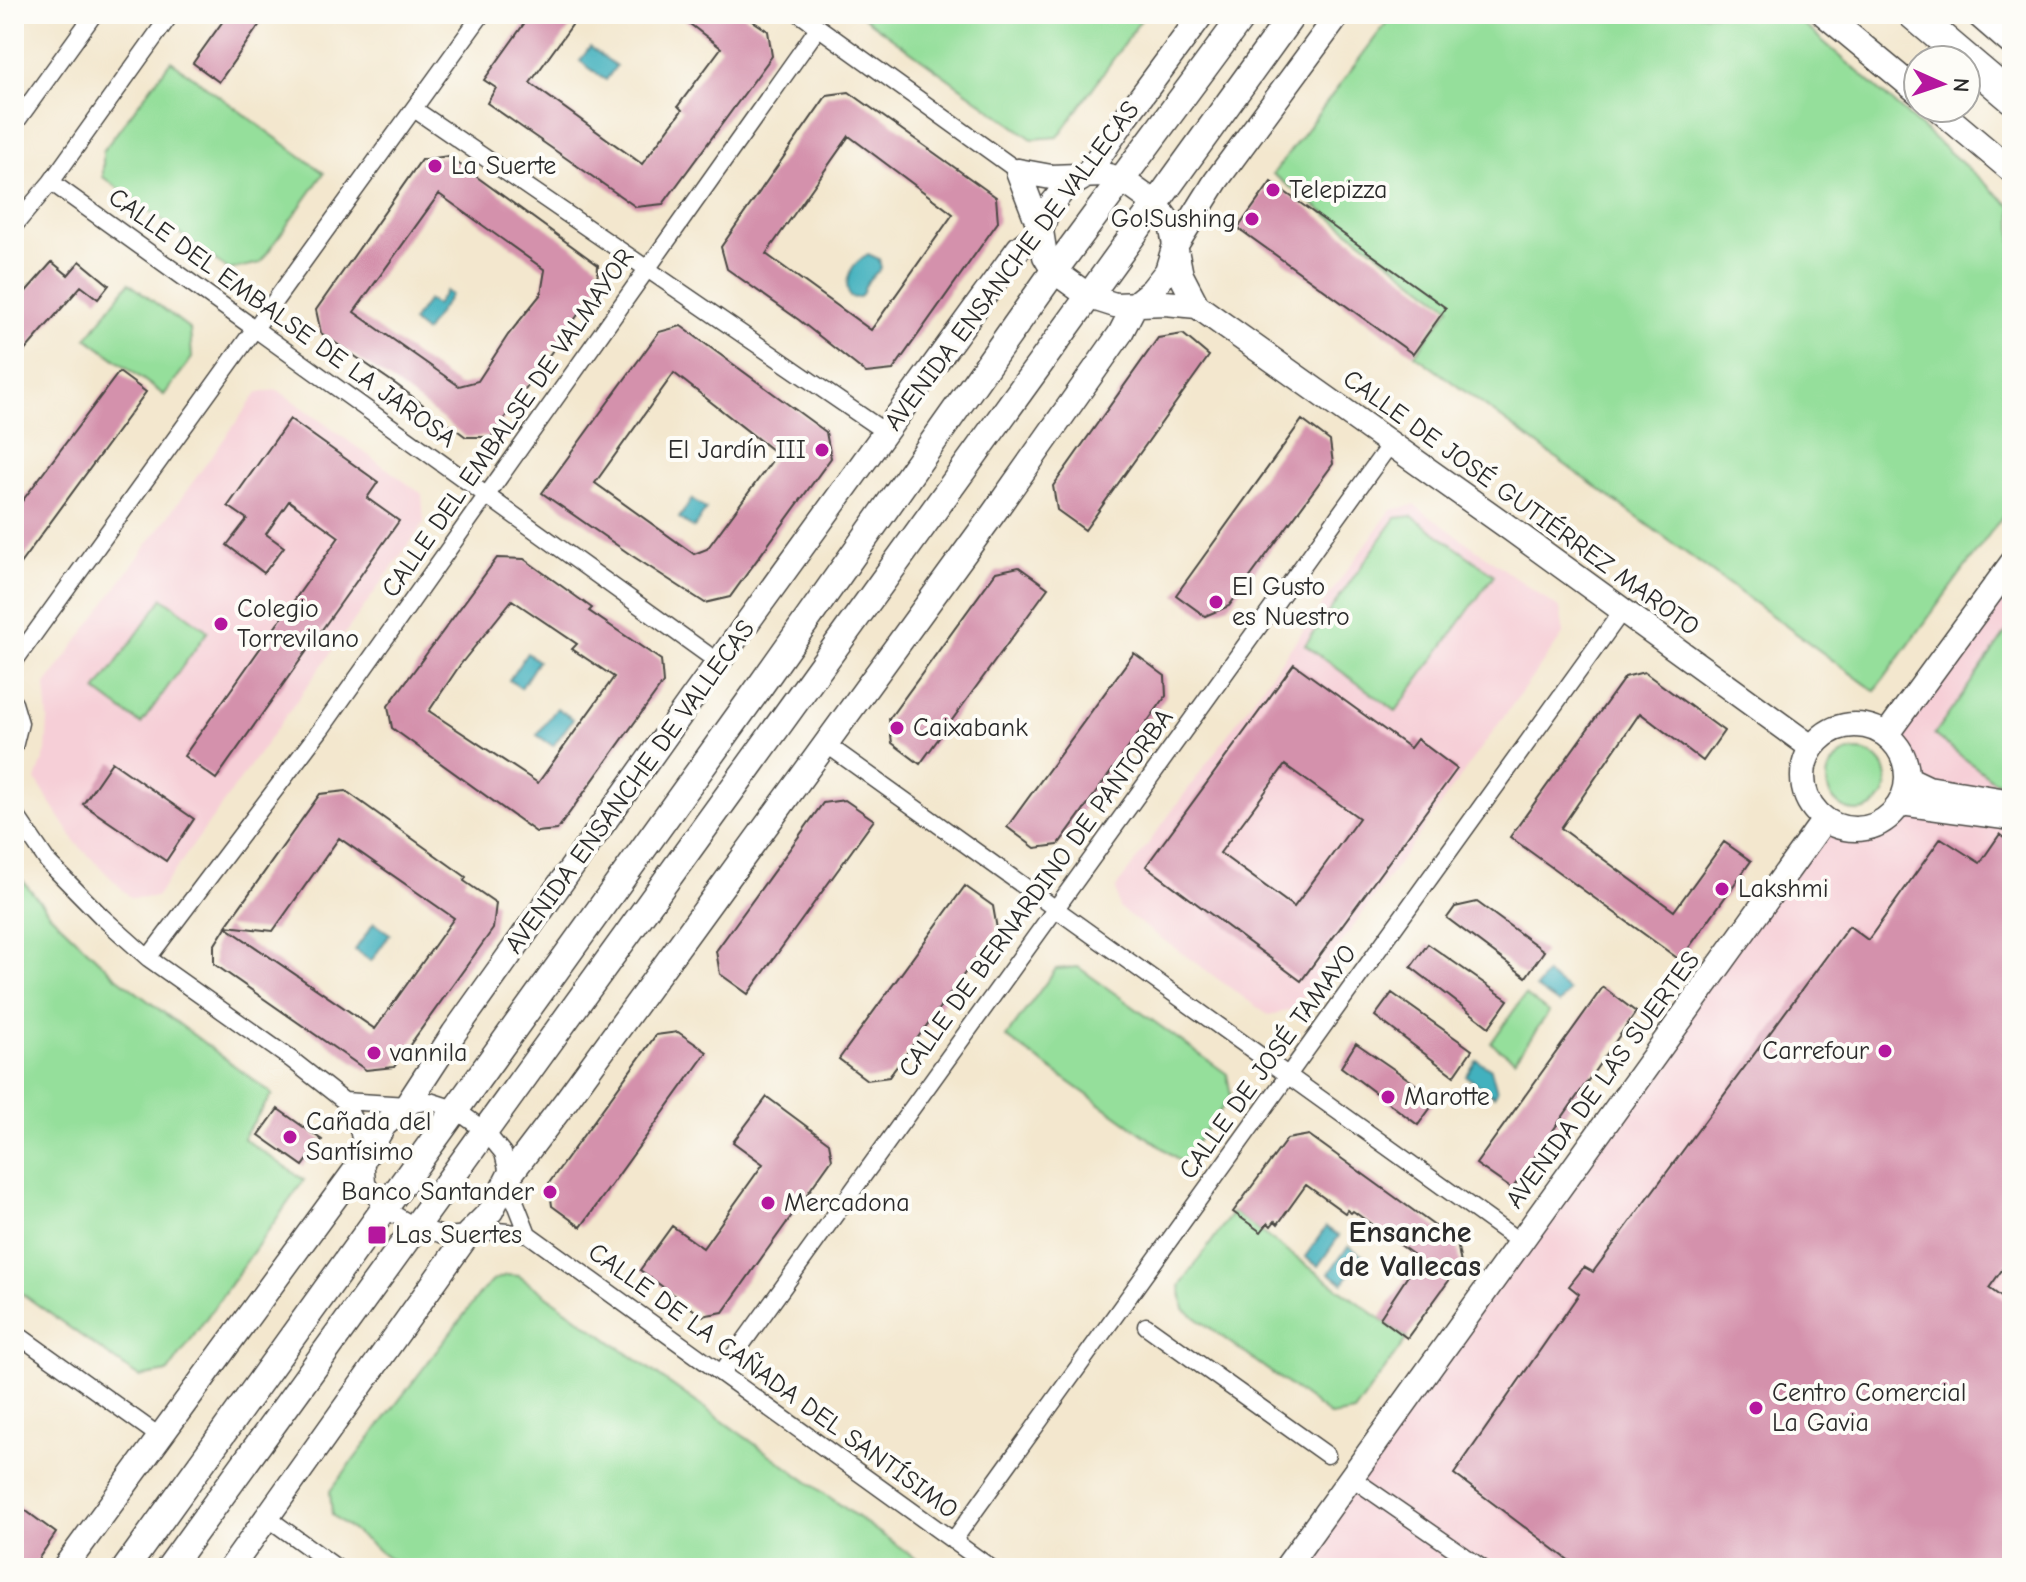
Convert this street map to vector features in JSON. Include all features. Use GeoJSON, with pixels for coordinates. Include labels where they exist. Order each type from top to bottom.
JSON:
{"type":"FeatureCollection","features":[{"type":"Feature","properties":{"kind":"highway"},"geometry":{"type":"LineString","coordinates":[[1913,14],[2012,98]]}},
{"type":"Feature","properties":{"kind":"highway"},"geometry":{"type":"LineString","coordinates":[[1982,14],[2012,40]]}},
{"type":"Feature","properties":{"kind":"main road","name":"AVENIDA ENSANCHE DE VALLECAS"},"geometry":{"type":"LineString","coordinates":[[126,1568],[656,833],[1054,271],[1244,14]]}},
{"type":"Feature","properties":{"kind":"main road"},"geometry":{"type":"LineString","coordinates":[[169,1568],[1293,14]]}},
{"type":"Feature","properties":{"kind":"street"},"geometry":{"type":"LineString","coordinates":[[14,125],[94,14]]}},
{"type":"Feature","properties":{"kind":"street"},"geometry":{"type":"LineString","coordinates":[[14,226],[51,182],[171,14]]}},
{"type":"Feature","properties":{"kind":"street"},"geometry":{"type":"LineString","coordinates":[[14,662],[482,14]]}},
{"type":"Feature","properties":{"kind":"street"},"geometry":{"type":"LineString","coordinates":[[800,14],[1018,171],[1051,177],[1104,175],[1121,179]]}},
{"type":"Feature","properties":{"kind":"street","name":"AVENIDA ENSANCHE DE VALLECAS"},"geometry":{"type":"LineString","coordinates":[[64,1568],[365,1157],[384,1125],[407,1105],[454,1033],[718,662],[1019,248],[1041,231],[1048,209],[1063,190],[1086,176],[1202,14]]}},
{"type":"Feature","properties":{"kind":"street"},"geometry":{"type":"LineString","coordinates":[[231,1568],[469,1233],[491,1211],[509,1176],[1080,392],[1120,334],[1136,303],[1152,290],[1167,271],[1174,248],[1216,181],[1339,14]]}},
{"type":"Feature","properties":{"kind":"street"},"geometry":{"type":"LineString","coordinates":[[1824,14],[1902,79]]}},
{"type":"Feature","properties":{"kind":"street","name":"CALLE DEL EMBALSE DE VALMAYOR"},"geometry":{"type":"LineString","coordinates":[[148,958],[321,729],[818,28]]}},
{"type":"Feature","properties":{"kind":"street"},"geometry":{"type":"LineString","coordinates":[[414,109],[885,432]]}},
{"type":"Feature","properties":{"kind":"street"},"geometry":{"type":"LineString","coordinates":[[1956,124],[2012,171]]}},
{"type":"Feature","properties":{"kind":"street"},"geometry":{"type":"LineString","coordinates":[[1018,171],[1041,231],[1045,256],[1054,271],[1090,297],[1115,305],[1197,306]]}},
{"type":"Feature","properties":{"kind":"street","name":"CALLE DE JOSÉ GUTIÉRREZ MAROTO"},"geometry":{"type":"LineString","coordinates":[[1121,179],[1156,204],[1171,225],[1181,275],[1197,306],[1811,747]]}},
{"type":"Feature","properties":{"kind":"street","name":"CALLE DEL EMBALSE DE LA JAROSA"},"geometry":{"type":"LineString","coordinates":[[51,182],[718,662]]}},
{"type":"Feature","properties":{"kind":"street","name":"CALLE DE BERNARDINO DE PANTORBA"},"geometry":{"type":"LineString","coordinates":[[722,1372],[1391,443]]}},
{"type":"Feature","properties":{"kind":"street"},"geometry":{"type":"LineString","coordinates":[[1886,735],[2012,563]]}},
{"type":"Feature","properties":{"kind":"street","name":"CALLE DE JOSÉ TAMAYO"},"geometry":{"type":"LineString","coordinates":[[953,1541],[1622,611]]}},
{"type":"Feature","properties":{"kind":"street"},"geometry":{"type":"LineString","coordinates":[[14,703],[20,723],[14,747]]}},
{"type":"Feature","properties":{"kind":"street"},"geometry":{"type":"LineString","coordinates":[[1846,725],[1867,726],[1886,735],[1898,747],[1905,762],[1907,778],[1901,803],[1882,822],[1870,827],[1854,830],[1824,820],[1810,805],[1803,786],[1803,766],[1811,747],[1826,732],[1846,725]]}},
{"type":"Feature","properties":{"kind":"street"},"geometry":{"type":"LineString","coordinates":[[826,744],[1520,1242]]}},
{"type":"Feature","properties":{"kind":"street"},"geometry":{"type":"LineString","coordinates":[[1907,778],[1928,788],[2012,802]]}},
{"type":"Feature","properties":{"kind":"street"},"geometry":{"type":"LineString","coordinates":[[1901,803],[2012,818]]}},
{"type":"Feature","properties":{"kind":"street"},"geometry":{"type":"LineString","coordinates":[[14,812],[48,862],[148,958],[292,1060],[344,1101],[357,1126],[365,1157],[367,1183],[383,1208],[416,1227],[447,1236],[497,1231],[528,1234],[515,1201],[503,1153],[485,1131],[455,1109],[430,1101],[407,1105],[344,1101]]}},
{"type":"Feature","properties":{"kind":"street","name":"AVENIDA DE LAS SUERTES"},"geometry":{"type":"LineString","coordinates":[[1286,1568],[1824,820]]}},
{"type":"Feature","properties":{"kind":"street","name":"CALLE DE LA CAÑADA DEL SANTÍSIMO"},"geometry":{"type":"LineString","coordinates":[[528,1234],[991,1568]]}},
{"type":"Feature","properties":{"kind":"street"},"geometry":{"type":"LineString","coordinates":[[1146,1326],[1327,1455]]}},
{"type":"Feature","properties":{"kind":"street"},"geometry":{"type":"LineString","coordinates":[[14,1332],[159,1436]]}},
{"type":"Feature","properties":{"kind":"street"},"geometry":{"type":"LineString","coordinates":[[1352,1478],[1482,1568]]}},
{"type":"Feature","properties":{"kind":"street"},"geometry":{"type":"LineString","coordinates":[[268,1518],[337,1568]]}},
{"type":"Feature","properties":{"kind":"shaded area","name":"Colegio Torrevilano"},"geometry":{"type":"Polygon","coordinates":[[[278,390],[422,494],[424,523],[156,897],[131,898],[76,843],[36,780],[46,751],[48,720],[45,686],[258,392],[278,390]]]}},
{"type":"Feature","properties":{"kind":"shaded area"},"geometry":{"type":"Polygon","coordinates":[[[1414,505],[1560,609],[1564,633],[1293,1010],[1268,1015],[1119,908],[1116,888],[1391,510],[1414,505]]]}},
{"type":"Feature","properties":{"kind":"shaded area"},"geometry":{"type":"Polygon","coordinates":[[[2012,563],[2012,1568],[1286,1568],[1824,820],[1854,830],[1870,827],[1882,822],[1901,803],[1907,778],[1905,762],[1898,747],[1886,735],[2012,563]]]}},
{"type":"Feature","properties":{"kind":"green space"},"geometry":{"type":"Polygon","coordinates":[[[859,14],[1145,14],[1058,137],[1032,139],[859,14]]]}},
{"type":"Feature","properties":{"kind":"green space"},"geometry":{"type":"Polygon","coordinates":[[[1393,14],[1792,14],[1902,110],[1902,124],[1917,124],[2012,207],[2012,503],[1875,691],[1415,355],[1450,307],[1273,174],[1393,14]]]}},
{"type":"Feature","properties":{"kind":"green space"},"geometry":{"type":"Polygon","coordinates":[[[171,61],[324,173],[260,263],[229,270],[103,177],[103,151],[171,61]]]}},
{"type":"Feature","properties":{"kind":"green space"},"geometry":{"type":"Polygon","coordinates":[[[129,283],[190,329],[192,358],[164,395],[87,338],[129,283]]]}},
{"type":"Feature","properties":{"kind":"green space"},"geometry":{"type":"Polygon","coordinates":[[[1412,516],[1494,575],[1396,711],[1305,645],[1396,518],[1412,516]]]}},
{"type":"Feature","properties":{"kind":"green space"},"geometry":{"type":"Polygon","coordinates":[[[163,598],[208,631],[141,724],[96,691],[163,598]]]}},
{"type":"Feature","properties":{"kind":"green space"},"geometry":{"type":"Polygon","coordinates":[[[2012,624],[2012,775],[2006,783],[1994,781],[1934,735],[2012,624]]]}},
{"type":"Feature","properties":{"kind":"green space"},"geometry":{"type":"Polygon","coordinates":[[[1857,751],[1869,753],[1878,760],[1885,769],[1885,793],[1878,802],[1869,809],[1857,811],[1845,809],[1836,802],[1829,793],[1827,781],[1829,769],[1836,760],[1845,753],[1857,751]]]}},
{"type":"Feature","properties":{"kind":"green space"},"geometry":{"type":"Polygon","coordinates":[[[14,870],[50,914],[115,976],[272,1094],[243,1138],[304,1180],[168,1372],[139,1377],[14,1288],[14,870]]]}},
{"type":"Feature","properties":{"kind":"green space"},"geometry":{"type":"Polygon","coordinates":[[[1078,967],[1227,1074],[1231,1096],[1182,1162],[1006,1037],[1056,969],[1078,967]]]}},
{"type":"Feature","properties":{"kind":"green space"},"geometry":{"type":"Polygon","coordinates":[[[1525,995],[1549,1012],[1515,1060],[1491,1043],[1525,995]]]}},
{"type":"Feature","properties":{"kind":"green space"},"geometry":{"type":"Polygon","coordinates":[[[1233,1212],[1407,1338],[1354,1412],[1331,1416],[1184,1309],[1180,1286],[1233,1212]]]}},
{"type":"Feature","properties":{"kind":"green space"},"geometry":{"type":"Polygon","coordinates":[[[506,1275],[519,1276],[929,1568],[402,1568],[332,1515],[330,1491],[483,1290],[506,1275]]]}},
{"type":"Feature","properties":{"kind":"water"},"geometry":{"type":"Polygon","coordinates":[[[590,47],[616,66],[606,80],[580,61],[590,47]]]}},
{"type":"Feature","properties":{"kind":"water"},"geometry":{"type":"Polygon","coordinates":[[[868,254],[879,259],[881,268],[868,281],[860,297],[850,297],[847,284],[850,272],[868,254]]]}},
{"type":"Feature","properties":{"kind":"water"},"geometry":{"type":"Polygon","coordinates":[[[446,291],[451,295],[425,332],[412,322],[428,300],[436,305],[446,291]]]}},
{"type":"Feature","properties":{"kind":"water"},"geometry":{"type":"Polygon","coordinates":[[[692,499],[706,509],[694,528],[679,518],[692,499]]]}},
{"type":"Feature","properties":{"kind":"water"},"geometry":{"type":"Polygon","coordinates":[[[527,653],[538,661],[521,688],[509,680],[527,653]]]}},
{"type":"Feature","properties":{"kind":"water"},"geometry":{"type":"Polygon","coordinates":[[[557,708],[573,719],[553,746],[537,735],[557,708]]]}},
{"type":"Feature","properties":{"kind":"water"},"geometry":{"type":"Polygon","coordinates":[[[374,923],[390,934],[371,961],[355,950],[374,923]]]}},
{"type":"Feature","properties":{"kind":"water"},"geometry":{"type":"Polygon","coordinates":[[[1546,974],[1569,991],[1559,1004],[1536,988],[1546,974]]]}},
{"type":"Feature","properties":{"kind":"water"},"geometry":{"type":"Polygon","coordinates":[[[1477,1060],[1491,1069],[1497,1091],[1494,1096],[1466,1076],[1477,1060]]]}},
{"type":"Feature","properties":{"kind":"water"},"geometry":{"type":"Polygon","coordinates":[[[1326,1227],[1339,1236],[1318,1266],[1305,1257],[1326,1227]]]}},
{"type":"Feature","properties":{"kind":"water"},"geometry":{"type":"Polygon","coordinates":[[[1349,1246],[1363,1256],[1343,1283],[1329,1273],[1349,1246]]]}},
{"type":"Feature","properties":{"kind":"building"},"geometry":{"type":"Polygon","coordinates":[[[228,14],[267,14],[219,82],[193,63],[228,14]]]}},
{"type":"Feature","properties":{"kind":"building"},"geometry":{"type":"Polygon","coordinates":[[[531,14],[580,14],[530,83],[642,164],[682,110],[678,106],[721,48],[677,14],[742,14],[768,31],[772,56],[663,204],[636,207],[487,103],[496,88],[484,80],[531,14]]]}},
{"type":"Feature","properties":{"kind":"building"},"geometry":{"type":"Polygon","coordinates":[[[849,92],[996,197],[998,222],[893,370],[866,373],[727,269],[721,247],[827,95],[849,92]],[[849,136],[766,254],[871,330],[953,214],[849,136]]]}},
{"type":"Feature","properties":{"kind":"building"},"geometry":{"type":"Polygon","coordinates":[[[448,156],[598,265],[597,288],[491,437],[466,437],[321,333],[316,310],[421,160],[448,156]],[[439,194],[354,312],[459,386],[478,381],[508,335],[541,294],[545,270],[439,194]]]}},
{"type":"Feature","properties":{"kind":"building"},"geometry":{"type":"Polygon","coordinates":[[[1271,182],[1446,308],[1413,354],[1238,228],[1271,182]]]}},
{"type":"Feature","properties":{"kind":"building"},"geometry":{"type":"Polygon","coordinates":[[[80,261],[109,285],[98,299],[81,286],[14,363],[14,305],[52,262],[68,275],[80,261]]]}},
{"type":"Feature","properties":{"kind":"building"},"geometry":{"type":"Polygon","coordinates":[[[681,326],[826,432],[831,458],[730,597],[705,603],[542,493],[659,332],[681,326]],[[674,373],[595,483],[694,554],[707,549],[777,454],[674,373]]]}},
{"type":"Feature","properties":{"kind":"building"},"geometry":{"type":"Polygon","coordinates":[[[1183,334],[1209,356],[1085,530],[1057,510],[1053,486],[1158,338],[1183,334]]]}},
{"type":"Feature","properties":{"kind":"building"},"geometry":{"type":"Polygon","coordinates":[[[119,372],[146,392],[14,572],[14,512],[119,372]]]}},
{"type":"Feature","properties":{"kind":"building"},"geometry":{"type":"Polygon","coordinates":[[[290,419],[378,482],[367,498],[399,521],[216,779],[184,756],[339,537],[289,501],[266,534],[284,547],[264,573],[227,545],[247,519],[228,506],[290,419]]]}},
{"type":"Feature","properties":{"kind":"building"},"geometry":{"type":"Polygon","coordinates":[[[1302,420],[1330,441],[1333,464],[1229,606],[1205,616],[1176,595],[1302,420]]]}},
{"type":"Feature","properties":{"kind":"building"},"geometry":{"type":"Polygon","coordinates":[[[497,558],[524,559],[592,608],[589,611],[661,660],[663,683],[557,830],[536,832],[392,728],[388,706],[497,558]],[[512,600],[460,665],[429,711],[538,783],[614,677],[572,649],[577,644],[512,600]]]}},
{"type":"Feature","properties":{"kind":"building"},"geometry":{"type":"Polygon","coordinates":[[[1019,567],[1048,588],[920,764],[892,743],[889,719],[996,572],[1019,567]]]}},
{"type":"Feature","properties":{"kind":"building"},"geometry":{"type":"Polygon","coordinates":[[[1134,653],[1165,676],[1166,696],[1058,845],[1035,848],[1007,827],[1134,653]]]}},
{"type":"Feature","properties":{"kind":"building"},"geometry":{"type":"Polygon","coordinates":[[[1294,664],[1410,748],[1417,739],[1457,769],[1301,981],[1146,866],[1294,664]],[[1285,765],[1220,853],[1294,907],[1359,818],[1285,765]]]}},
{"type":"Feature","properties":{"kind":"building"},"geometry":{"type":"Polygon","coordinates":[[[1644,672],[1724,731],[1703,761],[1640,713],[1561,828],[1674,911],[1724,842],[1751,861],[1680,960],[1510,837],[1625,677],[1644,672]]]}},
{"type":"Feature","properties":{"kind":"building"},"geometry":{"type":"Polygon","coordinates":[[[112,762],[194,819],[166,861],[83,804],[112,762]]]}},
{"type":"Feature","properties":{"kind":"building"},"geometry":{"type":"Polygon","coordinates":[[[346,791],[466,877],[464,881],[496,903],[493,929],[394,1067],[366,1070],[214,964],[214,946],[226,927],[375,1029],[454,918],[339,838],[273,931],[226,926],[320,794],[346,791]]]}},
{"type":"Feature","properties":{"kind":"building"},"geometry":{"type":"Polygon","coordinates":[[[845,800],[874,820],[748,994],[720,974],[716,951],[823,803],[845,800]]]}},
{"type":"Feature","properties":{"kind":"building"},"geometry":{"type":"Polygon","coordinates":[[[2000,834],[2012,844],[2012,1256],[1989,1288],[2012,1305],[2012,1568],[1579,1568],[1454,1474],[1579,1294],[1569,1286],[1584,1267],[1593,1272],[1849,926],[1868,940],[1941,838],[1980,863],[2000,834]]]}},
{"type":"Feature","properties":{"kind":"building"},"geometry":{"type":"Polygon","coordinates":[[[965,886],[993,906],[997,929],[889,1077],[867,1080],[839,1059],[965,886]]]}},
{"type":"Feature","properties":{"kind":"building"},"geometry":{"type":"Polygon","coordinates":[[[1477,902],[1544,951],[1526,977],[1447,918],[1455,907],[1477,902]]]}},
{"type":"Feature","properties":{"kind":"building"},"geometry":{"type":"Polygon","coordinates":[[[1428,944],[1508,1000],[1489,1027],[1411,967],[1428,944]]]}},
{"type":"Feature","properties":{"kind":"building"},"geometry":{"type":"Polygon","coordinates":[[[1603,987],[1636,1012],[1512,1189],[1476,1164],[1603,987]]]}},
{"type":"Feature","properties":{"kind":"building"},"geometry":{"type":"Polygon","coordinates":[[[1392,993],[1472,1050],[1454,1076],[1375,1016],[1392,993]]]}},
{"type":"Feature","properties":{"kind":"building"},"geometry":{"type":"Polygon","coordinates":[[[678,1032],[707,1052],[581,1227],[552,1206],[549,1183],[656,1035],[678,1032]]]}},
{"type":"Feature","properties":{"kind":"building"},"geometry":{"type":"Polygon","coordinates":[[[1356,1043],[1437,1099],[1418,1125],[1341,1067],[1356,1043]]]}},
{"type":"Feature","properties":{"kind":"building","name":"Mercadona"},"geometry":{"type":"Polygon","coordinates":[[[767,1097],[829,1143],[832,1159],[723,1312],[702,1316],[640,1270],[672,1226],[703,1248],[763,1164],[733,1142],[767,1097]]]}},
{"type":"Feature","properties":{"kind":"building","name":"Cañada del Santísimo"},"geometry":{"type":"Polygon","coordinates":[[[278,1109],[322,1140],[303,1166],[259,1135],[278,1109]]]}},
{"type":"Feature","properties":{"kind":"building"},"geometry":{"type":"Polygon","coordinates":[[[1309,1135],[1457,1242],[1461,1264],[1407,1338],[1380,1318],[1417,1262],[1411,1258],[1414,1255],[1353,1211],[1347,1210],[1345,1213],[1306,1185],[1278,1224],[1275,1221],[1271,1226],[1268,1223],[1261,1232],[1233,1212],[1287,1139],[1309,1135]]]}},
{"type":"Feature","properties":{"kind":"building"},"geometry":{"type":"Polygon","coordinates":[[[14,1502],[56,1533],[32,1568],[14,1568],[14,1502]]]}},
{"type":"Feature","properties":{"kind":"place","name":"La Suerte"},"geometry":{"type":"Point","coordinates":[435,166]}},
{"type":"Feature","properties":{"kind":"place","name":"Telepizza"},"geometry":{"type":"Point","coordinates":[1273,190]}},
{"type":"Feature","properties":{"kind":"place","name":"Go!Sushing"},"geometry":{"type":"Point","coordinates":[1252,219]}},
{"type":"Feature","properties":{"kind":"place","name":"El Jardín III"},"geometry":{"type":"Point","coordinates":[822,450]}},
{"type":"Feature","properties":{"kind":"place","name":"El Gusto es Nuestro"},"geometry":{"type":"Point","coordinates":[1216,602]}},
{"type":"Feature","properties":{"kind":"place","name":"Colegio Torrevilano"},"geometry":{"type":"Point","coordinates":[221,624]}},
{"type":"Feature","properties":{"kind":"place","name":"Caixabank"},"geometry":{"type":"Point","coordinates":[897,728]}},
{"type":"Feature","properties":{"kind":"place","name":"Lakshmi"},"geometry":{"type":"Point","coordinates":[1722,889]}},
{"type":"Feature","properties":{"kind":"place","name":"Carrefour"},"geometry":{"type":"Point","coordinates":[1885,1051]}},
{"type":"Feature","properties":{"kind":"place","name":"vannila"},"geometry":{"type":"Point","coordinates":[374,1053]}},
{"type":"Feature","properties":{"kind":"place","name":"Marotte"},"geometry":{"type":"Point","coordinates":[1388,1097]}},
{"type":"Feature","properties":{"kind":"place","name":"Cañada del Santísimo"},"geometry":{"type":"Point","coordinates":[290,1137]}},
{"type":"Feature","properties":{"kind":"place","name":"Banco Santander"},"geometry":{"type":"Point","coordinates":[550,1192]}},
{"type":"Feature","properties":{"kind":"place","name":"Mercadona"},"geometry":{"type":"Point","coordinates":[768,1203]}},
{"type":"Feature","properties":{"kind":"place","name":"Las Suertes"},"geometry":{"type":"Point","coordinates":[377,1235]}},
{"type":"Feature","properties":{"kind":"place","name":"Centro Comercial La Gavia"},"geometry":{"type":"Point","coordinates":[1756,1408]}},
{"type":"Feature","properties":{"kind":"district","name":"Ensanche de Vallecas"},"geometry":{"type":"Point","coordinates":[1410,1249]}}]}
